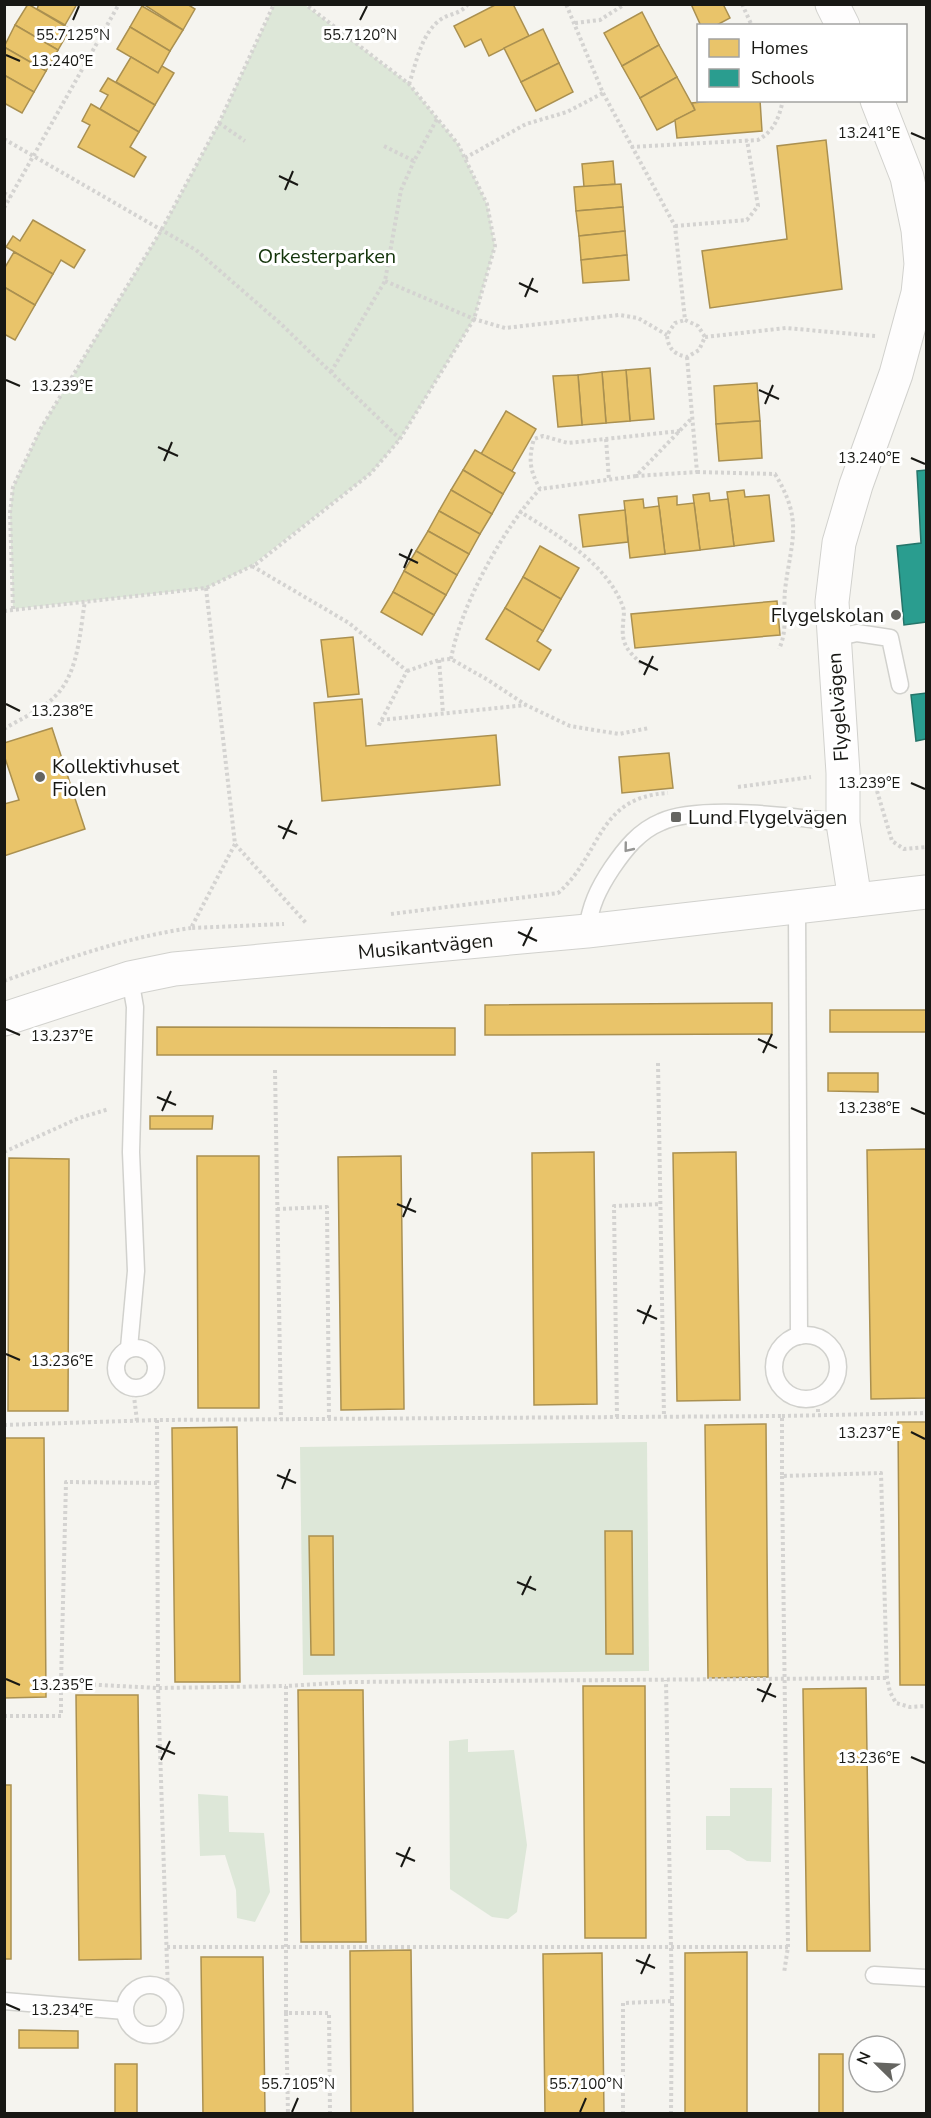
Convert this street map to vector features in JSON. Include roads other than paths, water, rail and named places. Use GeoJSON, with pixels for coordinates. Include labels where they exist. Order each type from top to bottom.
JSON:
{"type":"FeatureCollection","features":[{"type":"Feature","properties":{"kind":"street"},"geometry":{"type":"LineString","coordinates":[[832,4],[842,24]]}},
{"type":"Feature","properties":{"kind":"street","name":"Flygelvägen"},"geometry":{"type":"LineString","coordinates":[[855,900],[843,823],[843,773],[832,602],[839,543],[905,339],[918,293],[921,264],[918,230],[907,177],[878,102]]}},
{"type":"Feature","properties":{"kind":"street","name":"Musikantvägen"},"geometry":{"type":"LineString","coordinates":[[4,1018],[130,978],[174,969],[587,931],[927,892]]}},
{"type":"Feature","properties":{"kind":"lane"},"geometry":{"type":"LineString","coordinates":[[834,638],[857,633],[890,638],[900,686]]}},
{"type":"Feature","properties":{"kind":"lane"},"geometry":{"type":"LineString","coordinates":[[587,931],[590,909],[598,889],[635,838],[662,821],[676,817],[716,814],[766,814],[843,823]]}},
{"type":"Feature","properties":{"kind":"lane"},"geometry":{"type":"LineString","coordinates":[[797,907],[799,1336]]}},
{"type":"Feature","properties":{"kind":"lane"},"geometry":{"type":"LineString","coordinates":[[129,1348],[142,1348],[148,1351],[156,1362],[155,1376],[151,1381],[133,1388],[121,1382],[115,1370],[119,1356],[129,1348],[136,1270],[132,1101],[135,1007],[130,978]]}},
{"type":"Feature","properties":{"kind":"lane"},"geometry":{"type":"LineString","coordinates":[[799,1336],[819,1338],[834,1353],[837,1373],[834,1383],[818,1405],[807,1399],[788,1394],[775,1377],[776,1356],[781,1347],[799,1336]]}},
{"type":"Feature","properties":{"kind":"lane"},"geometry":{"type":"LineString","coordinates":[[874,1975],[927,1978]]}},
{"type":"Feature","properties":{"kind":"lane"},"geometry":{"type":"LineString","coordinates":[[154,1985],[168,1993],[173,2000],[174,2016],[166,2029],[151,2035],[136,2031],[130,2026],[125,2011],[126,2002],[136,1989],[154,1985]]}},
{"type":"Feature","properties":{"kind":"lane"},"geometry":{"type":"LineString","coordinates":[[4,2001],[125,2011]]}},
{"type":"Feature","properties":{"kind":"place","name":"Flygelskolan"},"geometry":{"type":"Point","coordinates":[896,615]}},
{"type":"Feature","properties":{"kind":"place","name":"Kollektivhuset Fiolen"},"geometry":{"type":"Point","coordinates":[40,777]}},
{"type":"Feature","properties":{"kind":"place","name":"Lund Flygelvägen"},"geometry":{"type":"Point","coordinates":[676,817]}},
{"type":"Feature","properties":{"kind":"park label","name":"Orkesterparken"},"geometry":{"type":"Point","coordinates":[327,256]}}]}
